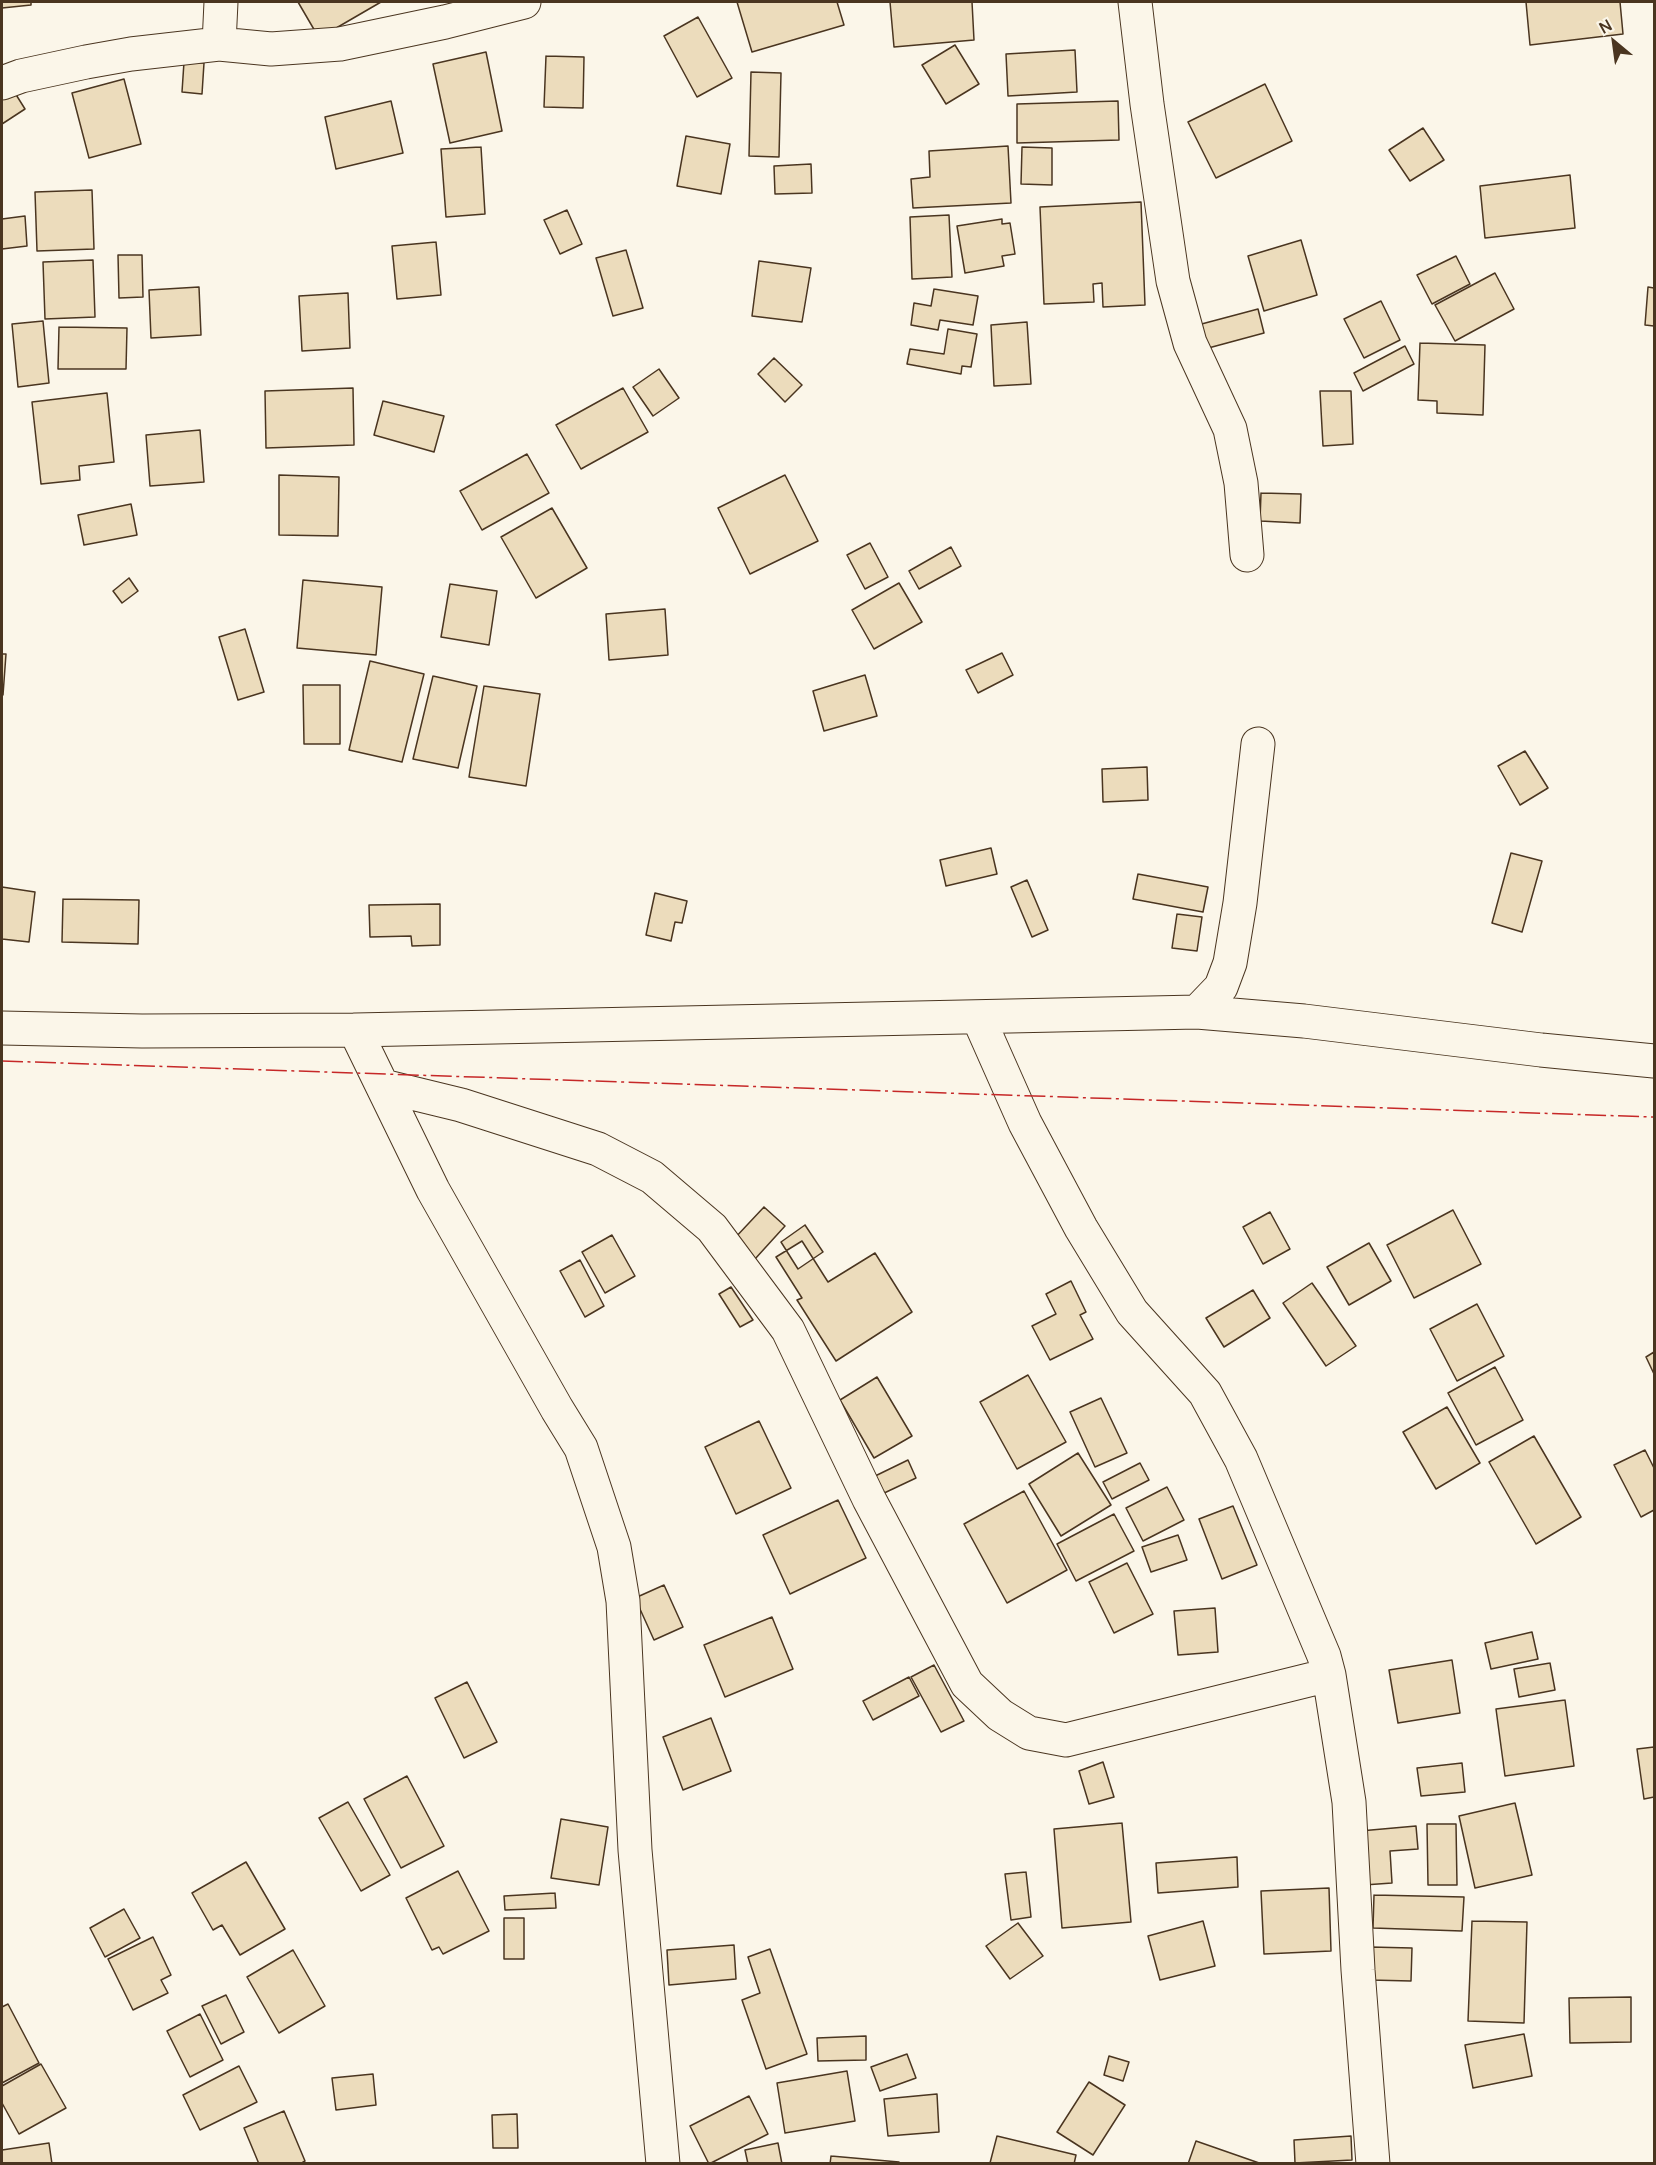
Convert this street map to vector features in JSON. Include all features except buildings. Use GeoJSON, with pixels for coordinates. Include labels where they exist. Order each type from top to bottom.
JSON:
{"type":"FeatureCollection","features":[{"type":"Feature","properties":{"kind":"street"},"geometry":{"type":"LineString","coordinates":[[219,44],[221,2]]}},
{"type":"Feature","properties":{"kind":"street"},"geometry":{"type":"LineString","coordinates":[[2,83],[21,76],[131,54],[219,44],[271,49],[340,44],[445,22],[524,2]]}},
{"type":"Feature","properties":{"kind":"street"},"geometry":{"type":"LineString","coordinates":[[1135,2],[1147,104],[1173,281],[1190,344],[1230,429],[1241,483],[1247,555]]}},
{"type":"Feature","properties":{"kind":"street"},"geometry":{"type":"LineString","coordinates":[[1197,1012],[1221,987],[1230,963],[1240,903],[1258,744]]}},
{"type":"Feature","properties":{"kind":"street"},"geometry":{"type":"LineString","coordinates":[[2,1028],[141,1031],[356,1030],[1197,1012],[1304,1021],[1541,1050],[1654,1060]]}},
{"type":"Feature","properties":{"kind":"street"},"geometry":{"type":"LineString","coordinates":[[978,1017],[1025,1123],[1082,1228],[1132,1312],[1204,1393],[1241,1459],[1324,1656],[1349,1802],[1358,1970],[1373,2163]]}},
{"type":"Feature","properties":{"kind":"street"},"geometry":{"type":"LineString","coordinates":[[356,1030],[433,1190],[581,1448],[614,1547],[623,1601],[635,1850],[663,2163]]}},
{"type":"Feature","properties":{"kind":"street"},"geometry":{"type":"LineString","coordinates":[[383,1086],[461,1105],[598,1149],[652,1178],[712,1228],[788,1330],[869,1499],[967,1684],[1000,1715],[1029,1733],[1066,1740],[1329,1675]]}},
{"type":"Feature","properties":{"kind":"power"},"geometry":{"type":"LineString","coordinates":[[2,1061],[1654,1117]]}}]}
